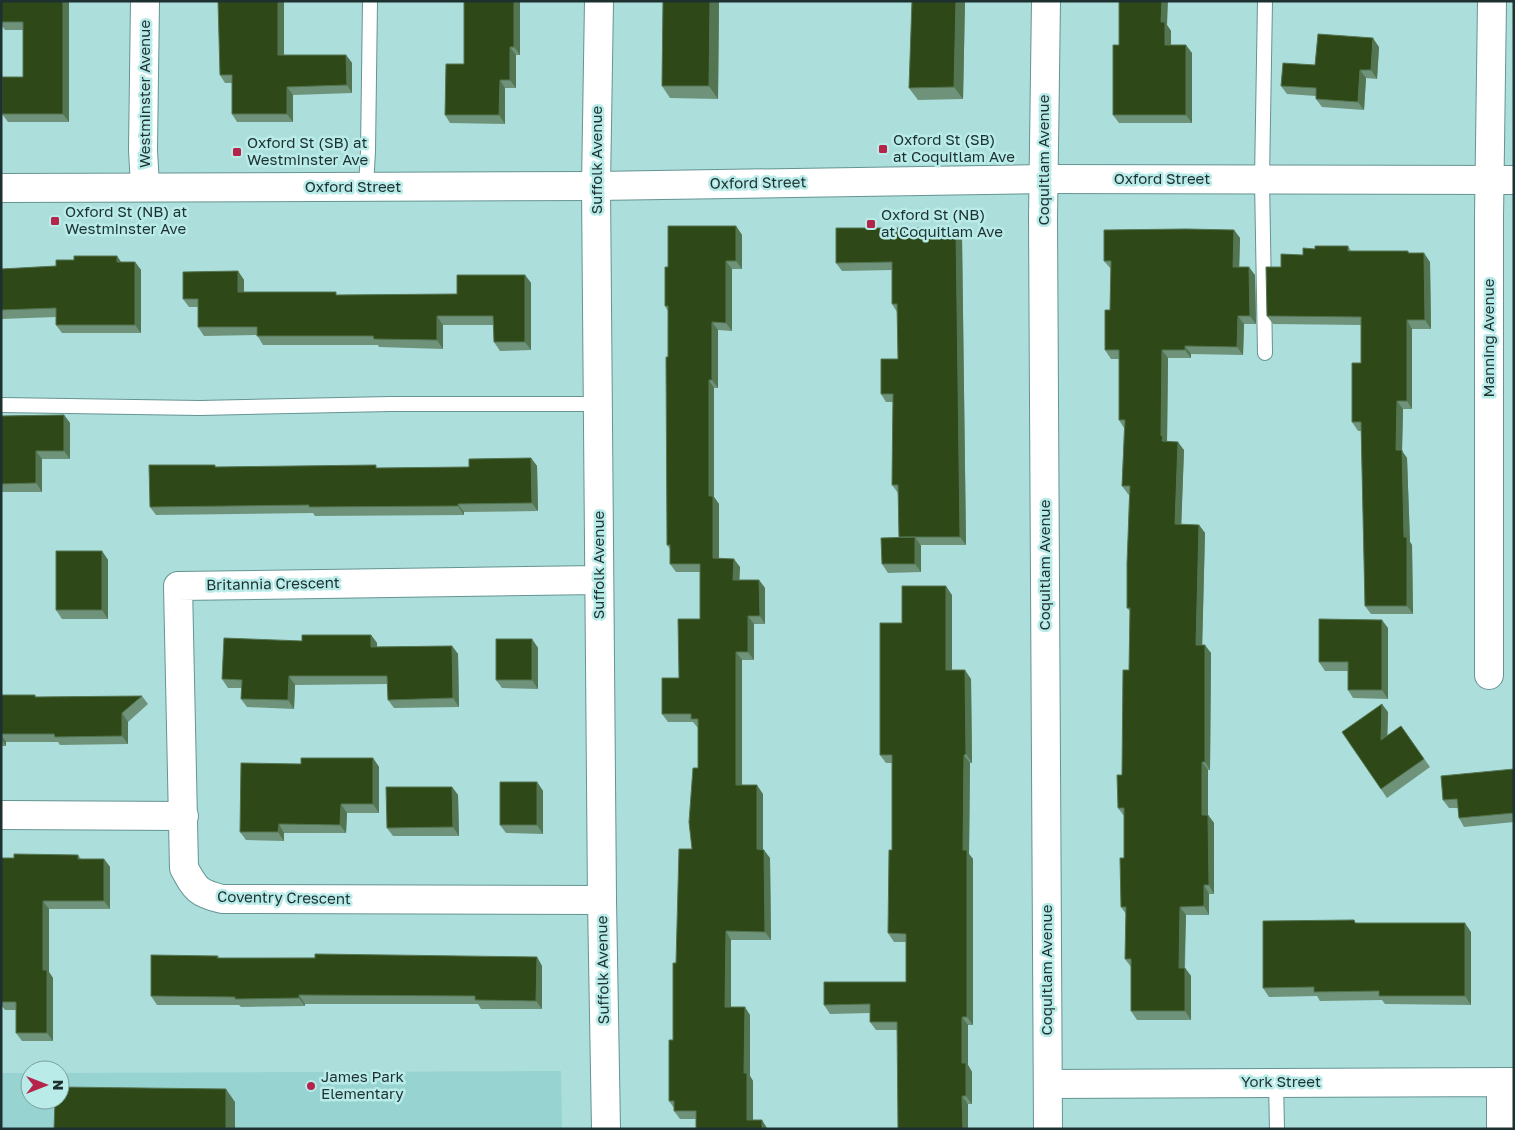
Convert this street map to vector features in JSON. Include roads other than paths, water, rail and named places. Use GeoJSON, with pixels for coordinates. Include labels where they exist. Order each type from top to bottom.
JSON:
{"type":"FeatureCollection","features":[{"type":"Feature","properties":{"kind":"street","name":"Westminster Avenue"},"geometry":{"type":"LineString","coordinates":[[145,1],[143,150],[145,186]]}},
{"type":"Feature","properties":{"kind":"street","name":"Suffolk Avenue"},"geometry":{"type":"LineString","coordinates":[[599,1],[596,186],[602,900],[606,1129]]}},
{"type":"Feature","properties":{"kind":"street","name":"Coquitlam Avenue"},"geometry":{"type":"LineString","coordinates":[[1046,1],[1044,179],[1048,1129]]}},
{"type":"Feature","properties":{"kind":"street","name":"Manning Avenue"},"geometry":{"type":"LineString","coordinates":[[1489,675],[1502,180],[1492,1]]}},
{"type":"Feature","properties":{"kind":"street","name":"Oxford Street"},"geometry":{"type":"LineString","coordinates":[[1,188],[145,186],[596,186],[1044,179],[1502,180]]}},
{"type":"Feature","properties":{"kind":"street","name":"Britannia Crescent"},"geometry":{"type":"LineString","coordinates":[[184,816],[178,586],[599,580]]}},
{"type":"Feature","properties":{"kind":"street"},"geometry":{"type":"LineString","coordinates":[[1,815],[184,816]]}},
{"type":"Feature","properties":{"kind":"street","name":"Coventry Crescent"},"geometry":{"type":"LineString","coordinates":[[184,816],[184,868],[193,884],[204,894],[222,899],[602,900]]}},
{"type":"Feature","properties":{"kind":"street","name":"York Street"},"geometry":{"type":"LineString","coordinates":[[1048,1084],[1507,1082]]}},
{"type":"Feature","properties":{"kind":"street"},"geometry":{"type":"LineString","coordinates":[[1501,1129],[1507,1082]]}},
{"type":"Feature","properties":{"kind":"lane"},"geometry":{"type":"LineString","coordinates":[[366,187],[370,1]]}},
{"type":"Feature","properties":{"kind":"lane"},"geometry":{"type":"LineString","coordinates":[[1265,1],[1262,179],[1265,353]]}},
{"type":"Feature","properties":{"kind":"lane"},"geometry":{"type":"LineString","coordinates":[[1,405],[200,408],[391,404],[598,404]]}},
{"type":"Feature","properties":{"kind":"lane"},"geometry":{"type":"LineString","coordinates":[[1276,1082],[1277,1129]]}},
{"type":"Feature","properties":{"kind":"place","name":"Oxford St (SB) at Coquitlam Ave"},"geometry":{"type":"Point","coordinates":[883,149]}},
{"type":"Feature","properties":{"kind":"place","name":"Oxford St (SB) at Westminster Ave"},"geometry":{"type":"Point","coordinates":[237,152]}},
{"type":"Feature","properties":{"kind":"place","name":"Oxford St (NB) at Westminster Ave"},"geometry":{"type":"Point","coordinates":[55,221]}},
{"type":"Feature","properties":{"kind":"place","name":"Oxford St (NB) at Coquitlam Ave"},"geometry":{"type":"Point","coordinates":[871,224]}},
{"type":"Feature","properties":{"kind":"place","name":"James Park Elementary"},"geometry":{"type":"Point","coordinates":[311,1086]}}]}
